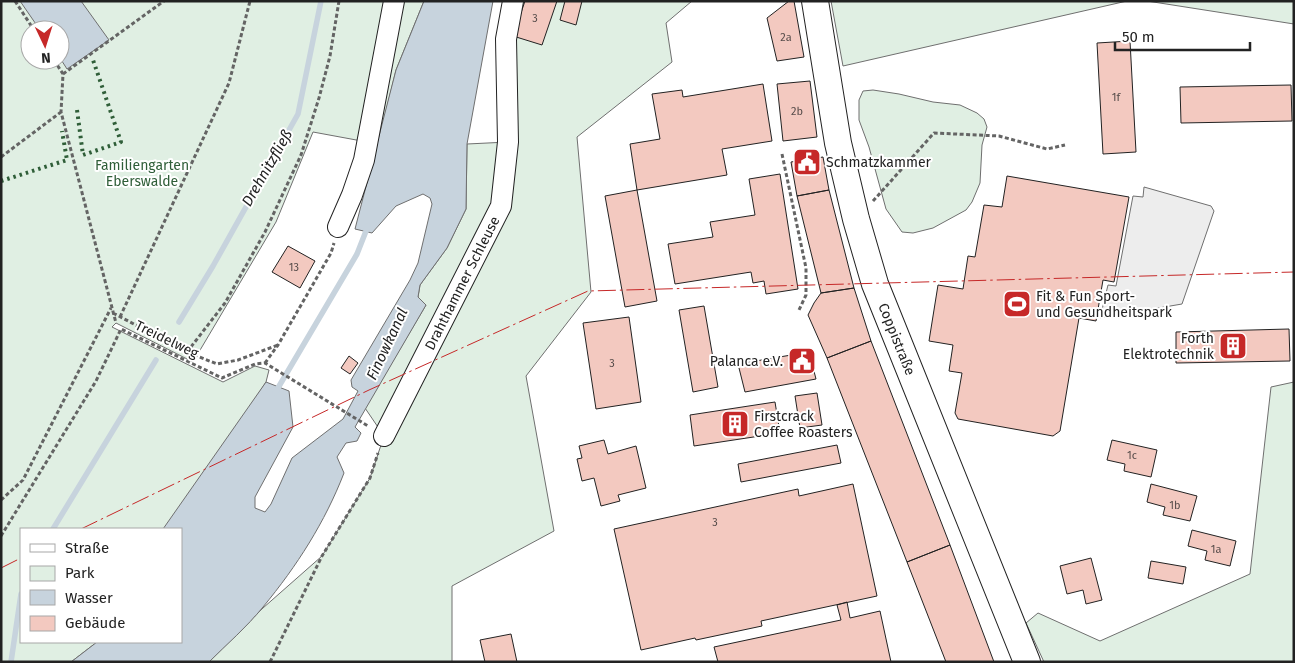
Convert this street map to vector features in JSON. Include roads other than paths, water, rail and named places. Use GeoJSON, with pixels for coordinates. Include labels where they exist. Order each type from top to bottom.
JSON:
{"type":"FeatureCollection","features":[{"type":"Feature","properties":{"kind":"main road","name":"Coppistraße"},"geometry":{"type":"LineString","coordinates":[[815,1],[838,143],[856,219],[878,292],[1027,662]]}},
{"type":"Feature","properties":{"kind":"lane"},"geometry":{"type":"LineString","coordinates":[[338,227],[364,160],[394,1]]}},
{"type":"Feature","properties":{"kind":"lane","name":"Drahthammer Schleuse"},"geometry":{"type":"LineString","coordinates":[[384,436],[501,206],[508,142],[506,40],[513,1]]}},
{"type":"Feature","properties":{"kind":"water"},"geometry":{"type":"Polygon","coordinates":[[[20,1],[81,1],[109,40],[70,67],[70,20],[33,20],[20,1]]]}},
{"type":"Feature","properties":{"kind":"water","name":"Finowkanal"},"geometry":{"type":"Polygon","coordinates":[[[424,1],[493,1],[467,144],[466,209],[447,248],[420,285],[418,297],[426,305],[355,427],[361,433],[357,441],[346,443],[337,457],[344,473],[319,526],[299,560],[263,607],[209,662],[71,662],[96,643],[182,643],[182,528],[164,528],[266,382],[289,391],[293,427],[255,497],[255,508],[265,512],[271,504],[292,458],[343,419],[358,391],[352,387],[351,380],[410,280],[418,263],[432,204],[430,198],[423,194],[396,206],[372,233],[355,229],[396,70],[424,1]]]}},
{"type":"Feature","properties":{"kind":"waterway","name":"Drehnitzfließ"},"geometry":{"type":"LineString","coordinates":[[179,322],[213,266],[298,114],[321,1]]}},
{"type":"Feature","properties":{"kind":"waterway"},"geometry":{"type":"LineString","coordinates":[[275,393],[357,254],[368,226]]}},
{"type":"Feature","properties":{"kind":"waterway"},"geometry":{"type":"LineString","coordinates":[[54,528],[156,360]]}},
{"type":"Feature","properties":{"kind":"waterway"},"geometry":{"type":"LineString","coordinates":[[11,662],[20,601]]}},
{"type":"Feature","properties":{"kind":"place","name":"Schmatzkammer"},"geometry":{"type":"Point","coordinates":[807,162]}},
{"type":"Feature","properties":{"kind":"place","name":"Fit & Fun Sport- und Gesundheitspark"},"geometry":{"type":"Point","coordinates":[1017,304]}},
{"type":"Feature","properties":{"kind":"place","name":"Forth Elektrotechnik"},"geometry":{"type":"Point","coordinates":[1233,346]}},
{"type":"Feature","properties":{"kind":"place","name":"Palanca e.V."},"geometry":{"type":"Point","coordinates":[802,361]}},
{"type":"Feature","properties":{"kind":"place","name":"Firstcrack Coffee Roasters"},"geometry":{"type":"Point","coordinates":[735,424]}},
{"type":"Feature","properties":{"kind":"park label","name":"Familiengarten Eberswalde"},"geometry":{"type":"Point","coordinates":[142,174]}}]}
